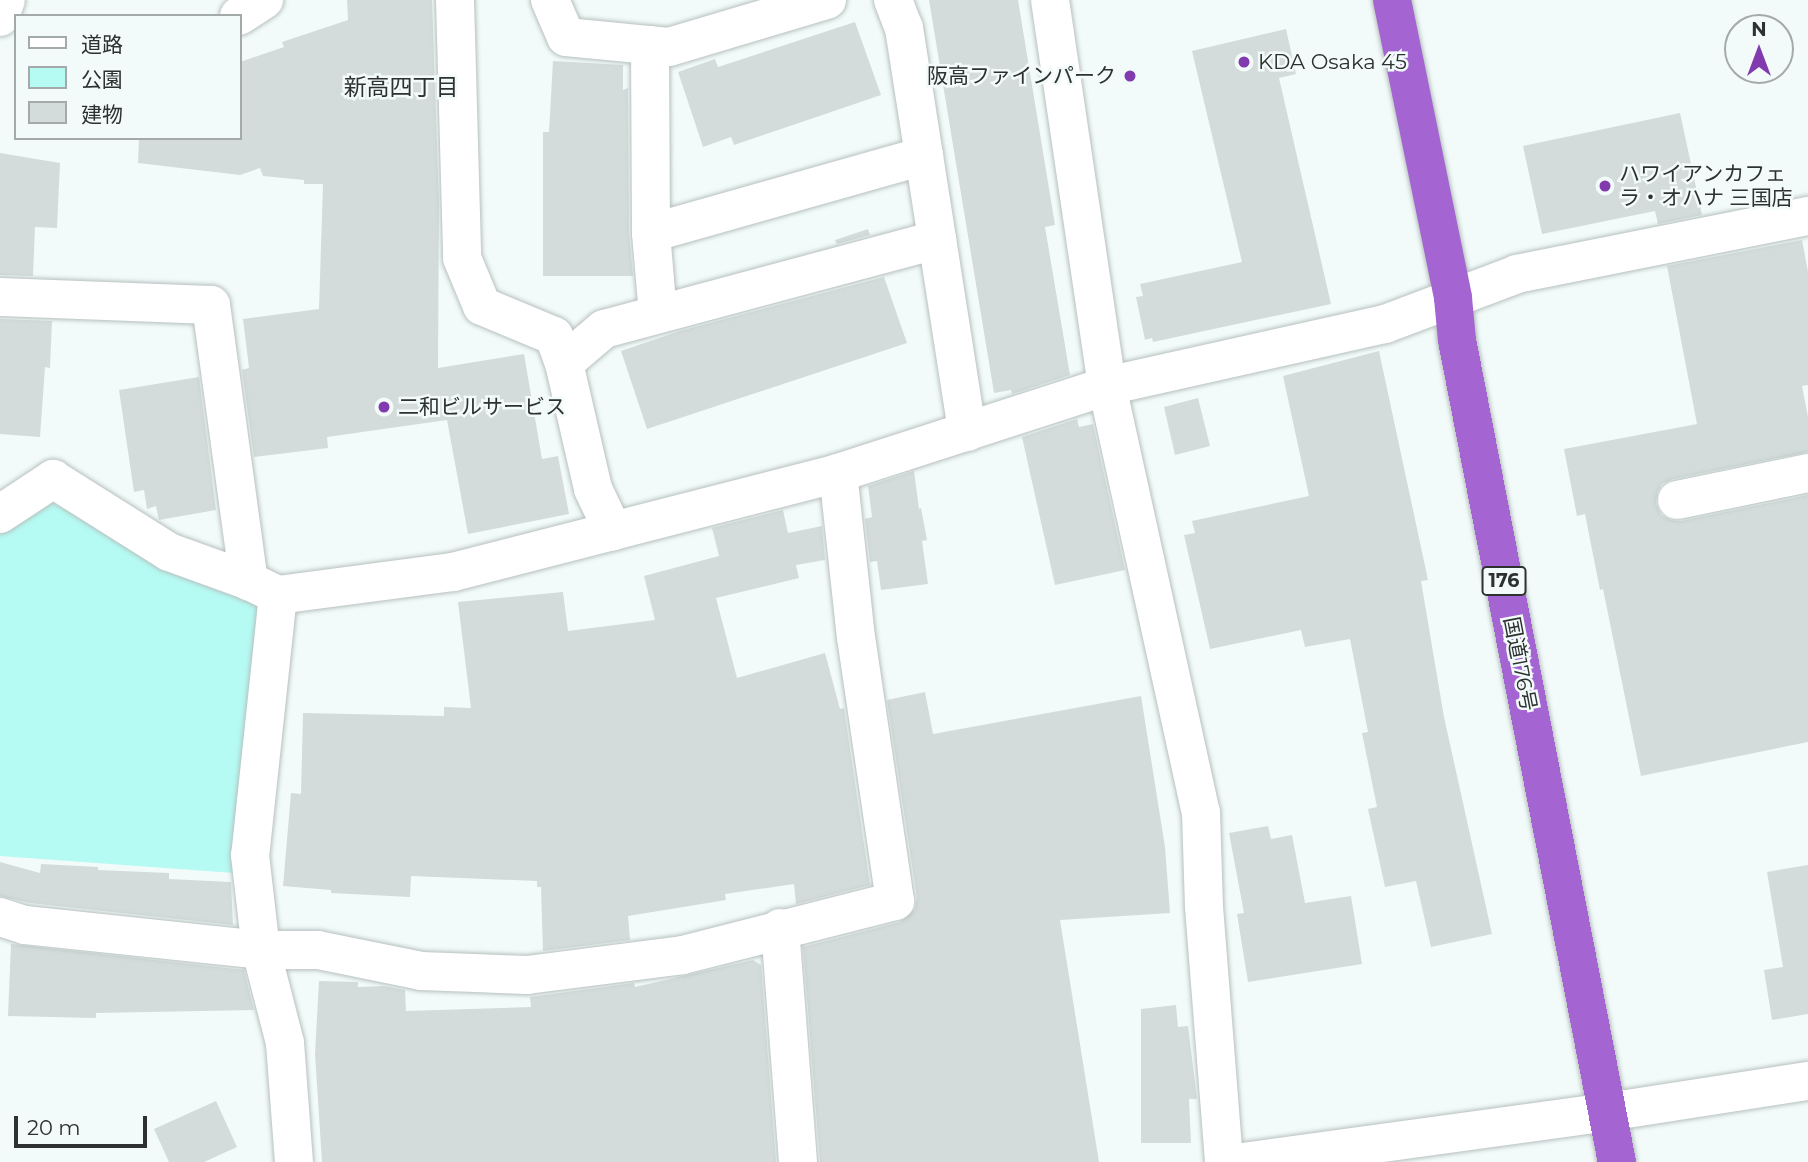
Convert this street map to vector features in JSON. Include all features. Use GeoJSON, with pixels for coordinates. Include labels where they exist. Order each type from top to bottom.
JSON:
{"type":"FeatureCollection","features":[{"type":"Feature","properties":{"kind":"highway","name":"国道176号"},"geometry":{"type":"LineString","coordinates":[[1392,0],[1453,298],[1457,340],[1617,1162]]}},
{"type":"Feature","properties":{"kind":"street"},"geometry":{"type":"LineString","coordinates":[[0,19],[6,0]]}},
{"type":"Feature","properties":{"kind":"street"},"geometry":{"type":"LineString","coordinates":[[242,14],[264,0]]}},
{"type":"Feature","properties":{"kind":"street"},"geometry":{"type":"LineString","coordinates":[[455,0],[462,258],[482,306],[554,336],[564,363],[593,489],[613,531]]}},
{"type":"Feature","properties":{"kind":"street"},"geometry":{"type":"LineString","coordinates":[[550,0],[566,37],[669,47],[827,0]]}},
{"type":"Feature","properties":{"kind":"street"},"geometry":{"type":"LineString","coordinates":[[893,0],[904,28],[967,432]]}},
{"type":"Feature","properties":{"kind":"street"},"geometry":{"type":"LineString","coordinates":[[1050,0],[1107,386],[1200,812],[1204,907],[1224,1162]]}},
{"type":"Feature","properties":{"kind":"street"},"geometry":{"type":"LineString","coordinates":[[650,45],[651,233],[658,314]]}},
{"type":"Feature","properties":{"kind":"street"},"geometry":{"type":"LineString","coordinates":[[651,233],[924,156]]}},
{"type":"Feature","properties":{"kind":"street"},"geometry":{"type":"LineString","coordinates":[[0,514],[53,479],[169,552],[264,588],[453,572],[838,472],[1107,386],[1385,324],[1527,271],[1808,216]]}},
{"type":"Feature","properties":{"kind":"street"},"geometry":{"type":"LineString","coordinates":[[564,363],[604,329],[937,240]]}},
{"type":"Feature","properties":{"kind":"street"},"geometry":{"type":"LineString","coordinates":[[0,297],[211,305],[264,588],[250,855],[261,950],[285,1043],[294,1162]]}},
{"type":"Feature","properties":{"kind":"street"},"geometry":{"type":"LineString","coordinates":[[0,917],[25,925],[261,950],[318,950],[421,971],[457,975],[527,975],[682,955],[895,901],[856,638],[838,472]]}},
{"type":"Feature","properties":{"kind":"street"},"geometry":{"type":"LineString","coordinates":[[1677,500],[1808,473]]}},
{"type":"Feature","properties":{"kind":"street"},"geometry":{"type":"LineString","coordinates":[[780,928],[799,1162]]}},
{"type":"Feature","properties":{"kind":"street"},"geometry":{"type":"LineString","coordinates":[[1243,1162],[1607,1112],[1808,1081]]}},
{"type":"Feature","properties":{"kind":"green space"},"geometry":{"type":"Polygon","coordinates":[[[40,496],[198,583],[253,600],[263,615],[234,873],[0,856],[0,526],[40,496]]]}},
{"type":"Feature","properties":{"kind":"building"},"geometry":{"type":"Polygon","coordinates":[[[347,0],[432,0],[439,205],[438,368],[524,354],[542,459],[558,456],[569,514],[468,534],[447,420],[327,437],[328,448],[254,457],[242,370],[249,368],[243,319],[319,309],[323,184],[304,184],[304,180],[263,176],[260,168],[240,175],[138,163],[139,140],[242,140],[242,61],[284,47],[282,42],[348,20],[347,0]]]}},
{"type":"Feature","properties":{"kind":"building"},"geometry":{"type":"Polygon","coordinates":[[[929,0],[1018,0],[1055,225],[1045,227],[1070,375],[1012,394],[1011,390],[994,393],[929,0]]]}},
{"type":"Feature","properties":{"kind":"building"},"geometry":{"type":"Polygon","coordinates":[[[855,22],[881,95],[734,145],[731,137],[703,147],[678,72],[715,59],[718,67],[855,22]]]}},
{"type":"Feature","properties":{"kind":"building"},"geometry":{"type":"Polygon","coordinates":[[[1286,29],[1296,74],[1279,78],[1331,304],[1153,342],[1152,338],[1145,340],[1136,297],[1143,296],[1140,284],[1242,262],[1192,51],[1286,29]]]}},
{"type":"Feature","properties":{"kind":"building"},"geometry":{"type":"Polygon","coordinates":[[[553,61],[623,65],[623,90],[628,88],[629,233],[633,276],[543,276],[543,132],[549,132],[553,61]]]}},
{"type":"Feature","properties":{"kind":"building"},"geometry":{"type":"Polygon","coordinates":[[[1680,113],[1702,215],[1658,224],[1655,211],[1542,234],[1523,146],[1680,113]]]}},
{"type":"Feature","properties":{"kind":"building"},"geometry":{"type":"Polygon","coordinates":[[[0,153],[60,163],[57,228],[35,227],[33,276],[0,275],[0,153]]]}},
{"type":"Feature","properties":{"kind":"building"},"geometry":{"type":"Polygon","coordinates":[[[868,229],[870,235],[837,244],[835,240],[868,229]]]}},
{"type":"Feature","properties":{"kind":"building"},"geometry":{"type":"Polygon","coordinates":[[[1802,240],[1808,272],[1808,385],[1802,386],[1808,417],[1808,452],[1673,479],[1662,484],[1657,493],[1656,504],[1661,515],[1670,520],[1681,521],[1808,495],[1808,742],[1641,776],[1603,589],[1600,590],[1585,514],[1577,516],[1564,449],[1697,424],[1667,266],[1802,240]]]}},
{"type":"Feature","properties":{"kind":"building"},"geometry":{"type":"Polygon","coordinates":[[[884,277],[907,343],[647,429],[621,351],[680,331],[884,277]]]}},
{"type":"Feature","properties":{"kind":"building"},"geometry":{"type":"Polygon","coordinates":[[[0,319],[52,321],[50,368],[45,367],[40,437],[0,434],[0,319]]]}},
{"type":"Feature","properties":{"kind":"building"},"geometry":{"type":"Polygon","coordinates":[[[1379,351],[1428,580],[1421,581],[1444,717],[1492,934],[1431,947],[1416,881],[1385,887],[1368,809],[1377,807],[1362,733],[1368,732],[1350,639],[1305,647],[1301,630],[1210,649],[1184,535],[1195,533],[1192,521],[1309,496],[1283,376],[1379,351]]]}},
{"type":"Feature","properties":{"kind":"building"},"geometry":{"type":"Polygon","coordinates":[[[199,377],[216,510],[159,520],[156,506],[147,509],[144,490],[134,492],[119,390],[199,377]]]}},
{"type":"Feature","properties":{"kind":"building"},"geometry":{"type":"Polygon","coordinates":[[[1198,398],[1210,446],[1175,455],[1164,407],[1198,398]]]}},
{"type":"Feature","properties":{"kind":"building"},"geometry":{"type":"Polygon","coordinates":[[[1077,419],[1079,427],[1093,424],[1125,570],[1055,585],[1022,437],[1077,419]]]}},
{"type":"Feature","properties":{"kind":"building"},"geometry":{"type":"Polygon","coordinates":[[[914,471],[919,509],[921,508],[927,540],[922,541],[928,584],[881,590],[877,561],[870,562],[865,519],[872,517],[868,486],[914,471]]]}},
{"type":"Feature","properties":{"kind":"building"},"geometry":{"type":"Polygon","coordinates":[[[783,510],[788,533],[822,526],[825,560],[796,565],[799,578],[716,598],[737,678],[825,653],[840,709],[844,708],[870,885],[796,904],[794,884],[725,894],[726,900],[628,916],[630,940],[543,951],[541,887],[537,887],[537,881],[411,876],[410,897],[331,893],[331,890],[283,886],[291,793],[301,794],[303,713],[444,716],[444,707],[471,708],[458,602],[563,592],[568,631],[655,620],[644,576],[719,556],[712,528],[783,510]]]}},
{"type":"Feature","properties":{"kind":"building"},"geometry":{"type":"Polygon","coordinates":[[[925,692],[933,734],[1141,696],[1165,847],[1170,913],[1060,920],[1099,1162],[820,1162],[803,947],[900,922],[915,909],[917,898],[887,700],[925,692]]]}},
{"type":"Feature","properties":{"kind":"building"},"geometry":{"type":"Polygon","coordinates":[[[1268,826],[1271,839],[1292,835],[1305,903],[1351,896],[1362,964],[1248,982],[1237,914],[1244,913],[1229,833],[1268,826]]]}},
{"type":"Feature","properties":{"kind":"building"},"geometry":{"type":"Polygon","coordinates":[[[0,862],[40,873],[41,864],[169,873],[169,879],[231,882],[233,925],[30,903],[0,896],[0,862]]]}},
{"type":"Feature","properties":{"kind":"building"},"geometry":{"type":"Polygon","coordinates":[[[1808,865],[1808,1014],[1772,1020],[1764,970],[1783,967],[1767,872],[1808,865]]]}},
{"type":"Feature","properties":{"kind":"building"},"geometry":{"type":"Polygon","coordinates":[[[11,944],[244,970],[254,1010],[96,1013],[96,1018],[8,1016],[11,944]]]}},
{"type":"Feature","properties":{"kind":"building"},"geometry":{"type":"Polygon","coordinates":[[[753,960],[761,965],[776,1162],[322,1162],[315,1054],[319,981],[358,982],[358,987],[384,986],[405,990],[406,1011],[531,1007],[530,997],[634,983],[635,987],[753,960]]]}},
{"type":"Feature","properties":{"kind":"building"},"geometry":{"type":"Polygon","coordinates":[[[1176,1005],[1178,1027],[1188,1026],[1197,1099],[1189,1099],[1191,1143],[1141,1143],[1141,1009],[1176,1005]]]}},
{"type":"Feature","properties":{"kind":"building"},"geometry":{"type":"Polygon","coordinates":[[[216,1101],[237,1147],[204,1162],[169,1162],[154,1129],[216,1101]]]}},
{"type":"Feature","properties":{"kind":"place","name":"KDA Osaka 45"},"geometry":{"type":"Point","coordinates":[1244,62]}},
{"type":"Feature","properties":{"kind":"place","name":"阪高ファインパーク"},"geometry":{"type":"Point","coordinates":[1130,76]}},
{"type":"Feature","properties":{"kind":"place","name":"ハワイアンカフェ ラ・オハナ 三国店"},"geometry":{"type":"Point","coordinates":[1605,186]}},
{"type":"Feature","properties":{"kind":"place","name":"二和ビルサービス"},"geometry":{"type":"Point","coordinates":[384,407]}},
{"type":"Feature","properties":{"kind":"district","name":"新高四丁目"},"geometry":{"type":"Point","coordinates":[401,87]}}]}
